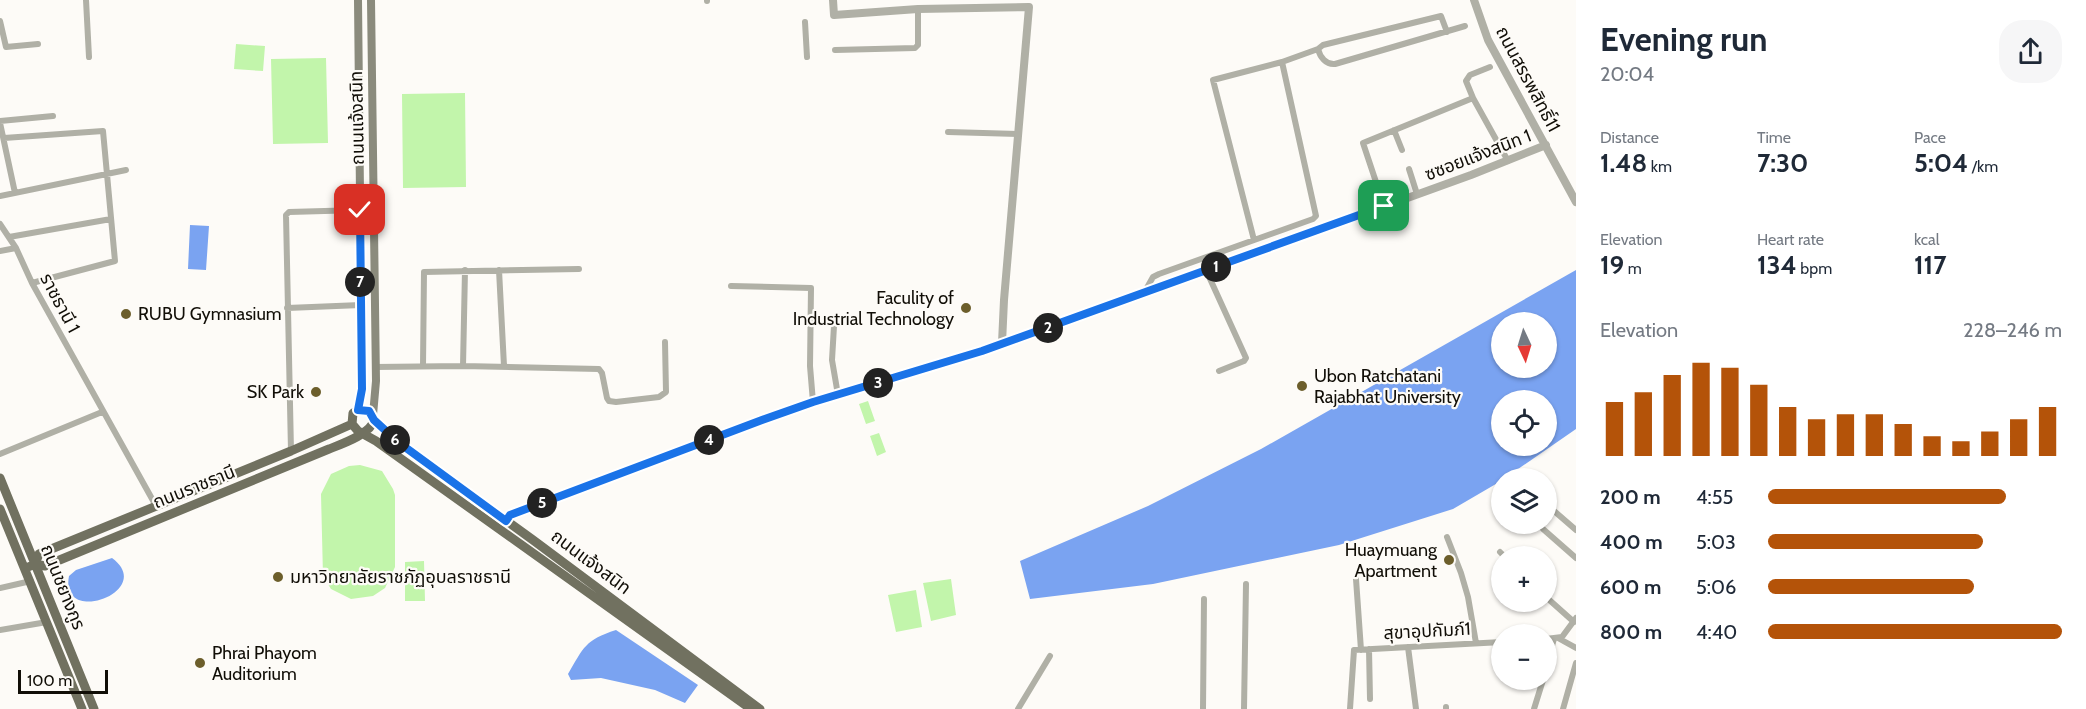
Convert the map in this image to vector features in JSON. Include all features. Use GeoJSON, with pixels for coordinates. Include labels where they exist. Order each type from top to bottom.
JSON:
{"type":"FeatureCollection","features":[{"type":"Feature","properties":{"kind":"main road","name":"ถนนแจ้งสนิท"},"geometry":{"type":"LineString","coordinates":[[358,0],[362,389],[358,410]]}},
{"type":"Feature","properties":{"kind":"main road","name":"ถนนแจ้งสนิท"},"geometry":{"type":"LineString","coordinates":[[371,0],[375,238],[374,417],[398,442],[760,709]]}},
{"type":"Feature","properties":{"kind":"main road"},"geometry":{"type":"LineString","coordinates":[[358,410],[369,411],[374,417],[370,430],[358,431],[352,424],[354,413],[358,410]]}},
{"type":"Feature","properties":{"kind":"main road","name":"ถนนราชธานี"},"geometry":{"type":"LineString","coordinates":[[31,566],[39,554],[352,424]]}},
{"type":"Feature","properties":{"kind":"main road","name":"ถนนแจ้งสนิท"},"geometry":{"type":"LineString","coordinates":[[363,432],[751,709]]}},
{"type":"Feature","properties":{"kind":"main road","name":"ถนนราชธานี"},"geometry":{"type":"LineString","coordinates":[[31,566],[45,566],[349,441],[363,432]]}},
{"type":"Feature","properties":{"kind":"main road"},"geometry":{"type":"LineString","coordinates":[[291,451],[294,463]]}},
{"type":"Feature","properties":{"kind":"main road","name":"ถนนชยางกูร"},"geometry":{"type":"LineString","coordinates":[[0,478],[31,566],[94,709]]}},
{"type":"Feature","properties":{"kind":"main road","name":"ถนนชยางกูร"},"geometry":{"type":"LineString","coordinates":[[0,509],[31,566],[31,581],[82,709]]}},
{"type":"Feature","properties":{"kind":"street"},"geometry":{"type":"LineString","coordinates":[[87,0],[89,57]]}},
{"type":"Feature","properties":{"kind":"street"},"geometry":{"type":"LineString","coordinates":[[833,0],[834,15],[918,9],[1029,7],[1002,344]]}},
{"type":"Feature","properties":{"kind":"street","name":"ถนนสรรพสิทธิ์11"},"geometry":{"type":"LineString","coordinates":[[1474,0],[1488,40],[1576,202]]}},
{"type":"Feature","properties":{"kind":"street"},"geometry":{"type":"LineString","coordinates":[[835,50],[915,48],[918,45],[918,9]]}},
{"type":"Feature","properties":{"kind":"street"},"geometry":{"type":"LineString","coordinates":[[1254,240],[1213,80],[1282,62],[1323,45],[1439,17],[1442,18],[1447,32]]}},
{"type":"Feature","properties":{"kind":"street"},"geometry":{"type":"LineString","coordinates":[[0,21],[6,47],[38,44]]}},
{"type":"Feature","properties":{"kind":"street"},"geometry":{"type":"LineString","coordinates":[[805,22],[807,57]]}},
{"type":"Feature","properties":{"kind":"street"},"geometry":{"type":"LineString","coordinates":[[1318,48],[1319,54],[1326,62],[1335,64],[1465,26]]}},
{"type":"Feature","properties":{"kind":"street"},"geometry":{"type":"LineString","coordinates":[[1144,293],[1153,278],[1159,274],[1316,216],[1282,62]]}},
{"type":"Feature","properties":{"kind":"street"},"geometry":{"type":"LineString","coordinates":[[1490,67],[1467,78],[1467,84],[1508,161]]}},
{"type":"Feature","properties":{"kind":"street"},"geometry":{"type":"LineString","coordinates":[[1384,206],[1363,142],[1473,98]]}},
{"type":"Feature","properties":{"kind":"street"},"geometry":{"type":"LineString","coordinates":[[15,193],[0,122],[53,116]]}},
{"type":"Feature","properties":{"kind":"street"},"geometry":{"type":"LineString","coordinates":[[1394,130],[1402,150]]}},
{"type":"Feature","properties":{"kind":"street"},"geometry":{"type":"LineString","coordinates":[[4,138],[102,131],[115,261],[32,283]]}},
{"type":"Feature","properties":{"kind":"street"},"geometry":{"type":"LineString","coordinates":[[948,132],[1019,134]]}},
{"type":"Feature","properties":{"kind":"street","name":"ซซอยแจ้งสนิท 1"},"geometry":{"type":"LineString","coordinates":[[506,521],[510,515],[813,402],[1002,344],[1508,161],[1546,145]]}},
{"type":"Feature","properties":{"kind":"street"},"geometry":{"type":"LineString","coordinates":[[1409,169],[1417,194]]}},
{"type":"Feature","properties":{"kind":"street"},"geometry":{"type":"LineString","coordinates":[[0,196],[126,170]]}},
{"type":"Feature","properties":{"kind":"street"},"geometry":{"type":"LineString","coordinates":[[291,451],[286,215],[289,212],[360,210]]}},
{"type":"Feature","properties":{"kind":"street"},"geometry":{"type":"LineString","coordinates":[[9,237],[111,219]]}},
{"type":"Feature","properties":{"kind":"street","name":"ราชธานี 1"},"geometry":{"type":"LineString","coordinates":[[0,224],[16,248],[32,283],[94,398],[156,506]]}},
{"type":"Feature","properties":{"kind":"street"},"geometry":{"type":"LineString","coordinates":[[360,238],[375,238]]}},
{"type":"Feature","properties":{"kind":"street"},"geometry":{"type":"LineString","coordinates":[[0,251],[16,248]]}},
{"type":"Feature","properties":{"kind":"street"},"geometry":{"type":"LineString","coordinates":[[423,366],[424,272],[579,269]]}},
{"type":"Feature","properties":{"kind":"street"},"geometry":{"type":"LineString","coordinates":[[463,366],[465,270]]}},
{"type":"Feature","properties":{"kind":"street"},"geometry":{"type":"LineString","coordinates":[[499,270],[504,366]]}},
{"type":"Feature","properties":{"kind":"street"},"geometry":{"type":"LineString","coordinates":[[1206,270],[1246,358],[1219,372]]}},
{"type":"Feature","properties":{"kind":"street"},"geometry":{"type":"LineString","coordinates":[[731,286],[811,288],[810,366],[813,402]]}},
{"type":"Feature","properties":{"kind":"street"},"geometry":{"type":"LineString","coordinates":[[287,308],[361,305]]}},
{"type":"Feature","properties":{"kind":"street"},"geometry":{"type":"LineString","coordinates":[[834,326],[832,360],[838,396]]}},
{"type":"Feature","properties":{"kind":"street"},"geometry":{"type":"LineString","coordinates":[[375,367],[504,366],[598,369],[609,401],[616,402],[659,397],[666,392],[664,342]]}},
{"type":"Feature","properties":{"kind":"street"},"geometry":{"type":"LineString","coordinates":[[0,454],[102,412]]}},
{"type":"Feature","properties":{"kind":"street"},"geometry":{"type":"LineString","coordinates":[[1557,514],[1576,530]]}},
{"type":"Feature","properties":{"kind":"street"},"geometry":{"type":"LineString","coordinates":[[1549,534],[1576,558]]}},
{"type":"Feature","properties":{"kind":"street"},"geometry":{"type":"LineString","coordinates":[[1447,537],[1468,597],[1476,643]]}},
{"type":"Feature","properties":{"kind":"street"},"geometry":{"type":"LineString","coordinates":[[1350,709],[1357,650],[1356,579]]}},
{"type":"Feature","properties":{"kind":"street"},"geometry":{"type":"LineString","coordinates":[[0,588],[31,581]]}},
{"type":"Feature","properties":{"kind":"street"},"geometry":{"type":"LineString","coordinates":[[1244,709],[1246,584]]}},
{"type":"Feature","properties":{"kind":"street"},"geometry":{"type":"LineString","coordinates":[[1203,709],[1204,599]]}},
{"type":"Feature","properties":{"kind":"street"},"geometry":{"type":"LineString","coordinates":[[1557,606],[1575,620],[1562,637],[1557,638]]}},
{"type":"Feature","properties":{"kind":"street"},"geometry":{"type":"LineString","coordinates":[[0,630],[47,622]]}},
{"type":"Feature","properties":{"kind":"street"},"geometry":{"type":"LineString","coordinates":[[1557,638],[1576,648]]}},
{"type":"Feature","properties":{"kind":"street","name":"สุขาอุปกัมภ์1"},"geometry":{"type":"LineString","coordinates":[[1357,650],[1491,642]]}},
{"type":"Feature","properties":{"kind":"street"},"geometry":{"type":"LineString","coordinates":[[1408,647],[1416,709]]}},
{"type":"Feature","properties":{"kind":"street"},"geometry":{"type":"LineString","coordinates":[[1369,650],[1370,699]]}},
{"type":"Feature","properties":{"kind":"street"},"geometry":{"type":"LineString","coordinates":[[1018,709],[1050,656]]}},
{"type":"Feature","properties":{"kind":"street"},"geometry":{"type":"LineString","coordinates":[[1563,709],[1576,663]]}},
{"type":"Feature","properties":{"kind":"street"},"geometry":{"type":"LineString","coordinates":[[1534,709],[1540,690]]}},
{"type":"Feature","properties":{"kind":"green space"},"geometry":{"type":"Polygon","coordinates":[[[236,44],[265,46],[263,71],[234,69],[236,44]]]}},
{"type":"Feature","properties":{"kind":"green space"},"geometry":{"type":"Polygon","coordinates":[[[326,58],[328,143],[273,144],[271,59],[326,58]]]}},
{"type":"Feature","properties":{"kind":"green space"},"geometry":{"type":"Polygon","coordinates":[[[465,93],[466,187],[403,188],[402,94],[465,93]]]}},
{"type":"Feature","properties":{"kind":"green space"},"geometry":{"type":"Polygon","coordinates":[[[868,401],[875,421],[866,424],[859,404],[868,401]]]}},
{"type":"Feature","properties":{"kind":"green space"},"geometry":{"type":"Polygon","coordinates":[[[879,433],[886,452],[877,456],[870,436],[879,433]]]}},
{"type":"Feature","properties":{"kind":"green space"},"geometry":{"type":"Polygon","coordinates":[[[360,465],[382,471],[393,489],[395,495],[395,567],[385,588],[373,596],[351,599],[331,589],[323,576],[321,494],[331,474],[349,466],[360,465]]]}},
{"type":"Feature","properties":{"kind":"green space"},"geometry":{"type":"Polygon","coordinates":[[[424,561],[425,601],[405,601],[405,562],[424,561]]]}},
{"type":"Feature","properties":{"kind":"green space"},"geometry":{"type":"Polygon","coordinates":[[[951,579],[956,615],[931,621],[923,583],[951,579]]]}},
{"type":"Feature","properties":{"kind":"green space"},"geometry":{"type":"Polygon","coordinates":[[[916,590],[922,627],[896,632],[888,595],[916,590]]]}},
{"type":"Feature","properties":{"kind":"water"},"geometry":{"type":"Polygon","coordinates":[[[190,225],[209,226],[206,270],[188,269],[190,225]]]}},
{"type":"Feature","properties":{"kind":"water"},"geometry":{"type":"Polygon","coordinates":[[[1576,270],[1576,429],[1557,442],[1557,390],[1491,390],[1491,456],[1537,456],[1519,468],[1491,468],[1491,487],[1453,509],[1339,545],[1153,584],[1030,599],[1020,561],[1148,506],[1261,449],[1491,318],[1491,378],[1557,378],[1557,312],[1502,312],[1576,270]]]}},
{"type":"Feature","properties":{"kind":"water"},"geometry":{"type":"Polygon","coordinates":[[[112,558],[123,570],[123,582],[116,592],[90,601],[78,599],[70,591],[69,576],[76,570],[112,558]]]}},
{"type":"Feature","properties":{"kind":"water"},"geometry":{"type":"Polygon","coordinates":[[[616,630],[698,685],[685,703],[655,690],[601,678],[571,680],[568,674],[586,646],[598,637],[616,630]]]}},
{"type":"Feature","properties":{"kind":"place","name":"Faculity of Industrial Technology"},"geometry":{"type":"Point","coordinates":[966,308]}},
{"type":"Feature","properties":{"kind":"place","name":"RUBU Gymnasium"},"geometry":{"type":"Point","coordinates":[126,314]}},
{"type":"Feature","properties":{"kind":"place","name":"Ubon Ratchatani Rajabhat University"},"geometry":{"type":"Point","coordinates":[1302,386]}},
{"type":"Feature","properties":{"kind":"place","name":"SK Park"},"geometry":{"type":"Point","coordinates":[316,392]}},
{"type":"Feature","properties":{"kind":"place","name":"Huaymuang Apartment"},"geometry":{"type":"Point","coordinates":[1449,560]}},
{"type":"Feature","properties":{"kind":"place","name":"มหาวิทยาลัยราชภัฏอุบลราชธานี"},"geometry":{"type":"Point","coordinates":[278,577]}},
{"type":"Feature","properties":{"kind":"place","name":"Phrai Phayom Auditorium"},"geometry":{"type":"Point","coordinates":[200,663]}},
{"type":"Feature","properties":{"kind":"route"},"geometry":{"type":"LineString","coordinates":[[360,210],[362,389],[358,410],[369,411],[374,420],[398,442],[506,521],[510,515],[762,420],[813,402],[982,351],[1384,206]]}}]}
